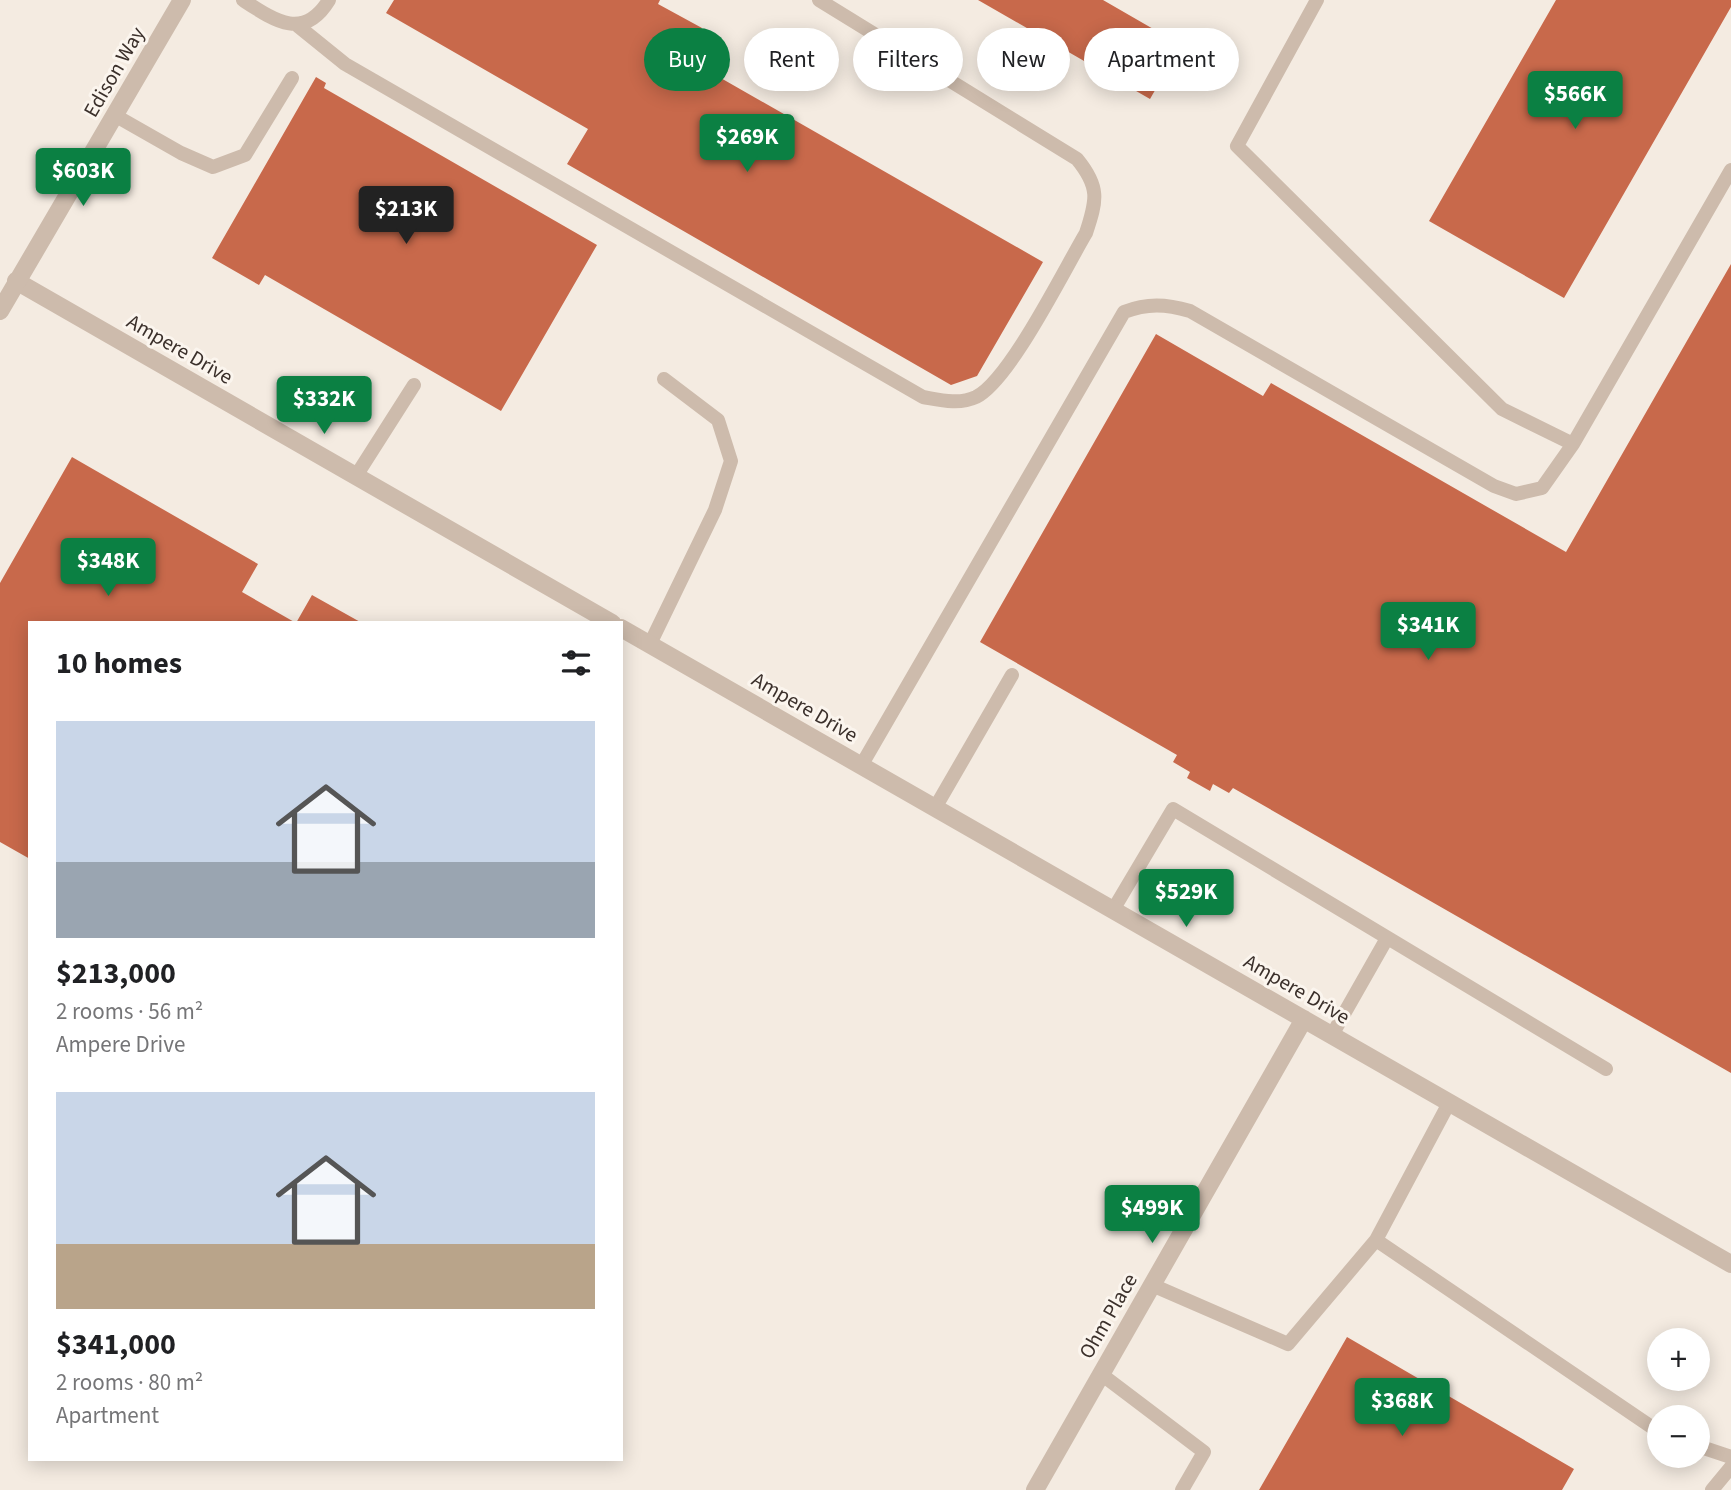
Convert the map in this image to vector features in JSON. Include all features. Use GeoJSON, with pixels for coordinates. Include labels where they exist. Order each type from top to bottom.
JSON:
{"type":"FeatureCollection","features":[{"type":"Feature","properties":{"kind":"street","name":"Edison Way"},"geometry":{"type":"LineString","coordinates":[[0,312],[182,0]]}},
{"type":"Feature","properties":{"kind":"street","name":"Ampere Drive"},"geometry":{"type":"LineString","coordinates":[[16,281],[609,621]]}},
{"type":"Feature","properties":{"kind":"street","name":"Ampere Drive"},"geometry":{"type":"LineString","coordinates":[[623,629],[1731,1264]]}},
{"type":"Feature","properties":{"kind":"street","name":"Ohm Place"},"geometry":{"type":"LineString","coordinates":[[1035,1490],[1304,1020]]}},
{"type":"Feature","properties":{"kind":"lane"},"geometry":{"type":"LineString","coordinates":[[243,0],[270,17],[298,26],[345,64],[923,397],[949,402],[976,397],[1000,377],[1086,233],[1094,209],[1093,178],[1077,159],[819,0]]}},
{"type":"Feature","properties":{"kind":"lane"},"geometry":{"type":"LineString","coordinates":[[298,26],[318,17],[329,0]]}},
{"type":"Feature","properties":{"kind":"lane"},"geometry":{"type":"LineString","coordinates":[[1317,0],[1237,146],[1502,409],[1573,444]]}},
{"type":"Feature","properties":{"kind":"lane"},"geometry":{"type":"LineString","coordinates":[[116,116],[181,153],[213,167],[245,155],[292,78]]}},
{"type":"Feature","properties":{"kind":"lane"},"geometry":{"type":"LineString","coordinates":[[861,766],[1124,312],[1137,307],[1167,304],[1190,312],[1494,486],[1516,494],[1542,488],[1573,444],[1731,170]]}},
{"type":"Feature","properties":{"kind":"lane"},"geometry":{"type":"LineString","coordinates":[[650,644],[715,510],[732,461],[718,420],[664,379]]}},
{"type":"Feature","properties":{"kind":"lane"},"geometry":{"type":"LineString","coordinates":[[356,476],[414,385]]}},
{"type":"Feature","properties":{"kind":"lane"},"geometry":{"type":"LineString","coordinates":[[935,808],[1012,675]]}},
{"type":"Feature","properties":{"kind":"lane"},"geometry":{"type":"LineString","coordinates":[[1113,910],[1173,810],[1606,1069]]}},
{"type":"Feature","properties":{"kind":"lane"},"geometry":{"type":"LineString","coordinates":[[1332,1035],[1387,940]]}},
{"type":"Feature","properties":{"kind":"lane"},"geometry":{"type":"LineString","coordinates":[[1152,1285],[1288,1344],[1376,1240],[1449,1103]]}},
{"type":"Feature","properties":{"kind":"lane"},"geometry":{"type":"LineString","coordinates":[[1376,1240],[1647,1424]]}},
{"type":"Feature","properties":{"kind":"lane"},"geometry":{"type":"LineString","coordinates":[[1101,1374],[1204,1452],[1182,1490]]}},
{"type":"Feature","properties":{"kind":"lane"},"geometry":{"type":"LineString","coordinates":[[1710,1450],[1731,1457]]}},
{"type":"Feature","properties":{"kind":"lane"},"geometry":{"type":"LineString","coordinates":[[1712,1490],[1731,1467]]}},
{"type":"Feature","properties":{"kind":"building"},"geometry":{"type":"Polygon","coordinates":[[[394,0],[660,0],[658,4],[702,28],[644,28],[644,91],[730,91],[730,83],[1043,262],[977,376],[951,385],[567,164],[588,129],[386,13],[394,0]]]}},
{"type":"Feature","properties":{"kind":"building"},"geometry":{"type":"Polygon","coordinates":[[[978,0],[1103,0],[1152,28],[1084,28],[1084,61],[1070,53],[1070,28],[1027,28],[978,0]]]}},
{"type":"Feature","properties":{"kind":"building"},"geometry":{"type":"Polygon","coordinates":[[[1556,0],[1731,0],[1731,7],[1564,298],[1429,221],[1556,0]]]}},
{"type":"Feature","properties":{"kind":"building"},"geometry":{"type":"Polygon","coordinates":[[[316,77],[326,83],[324,88],[597,245],[501,411],[265,275],[259,285],[212,258],[316,77]]]}},
{"type":"Feature","properties":{"kind":"building"},"geometry":{"type":"Polygon","coordinates":[[[1136,91],[1155,91],[1150,99],[1136,91]]]}},
{"type":"Feature","properties":{"kind":"building"},"geometry":{"type":"Polygon","coordinates":[[[1731,264],[1731,1073],[1233,788],[1229,793],[1213,784],[1210,791],[1187,778],[1190,772],[1173,762],[1177,755],[980,642],[1156,334],[1263,396],[1271,383],[1566,552],[1731,264]]]}},
{"type":"Feature","properties":{"kind":"building"},"geometry":{"type":"Polygon","coordinates":[[[72,457],[258,564],[242,592],[293,621],[28,621],[28,858],[0,842],[0,583],[72,457]]]}},
{"type":"Feature","properties":{"kind":"building"},"geometry":{"type":"Polygon","coordinates":[[[312,595],[358,621],[297,621],[312,595]]]}},
{"type":"Feature","properties":{"kind":"building"},"geometry":{"type":"Polygon","coordinates":[[[1347,1337],[1574,1469],[1562,1490],[1259,1490],[1347,1337]]]}}]}
